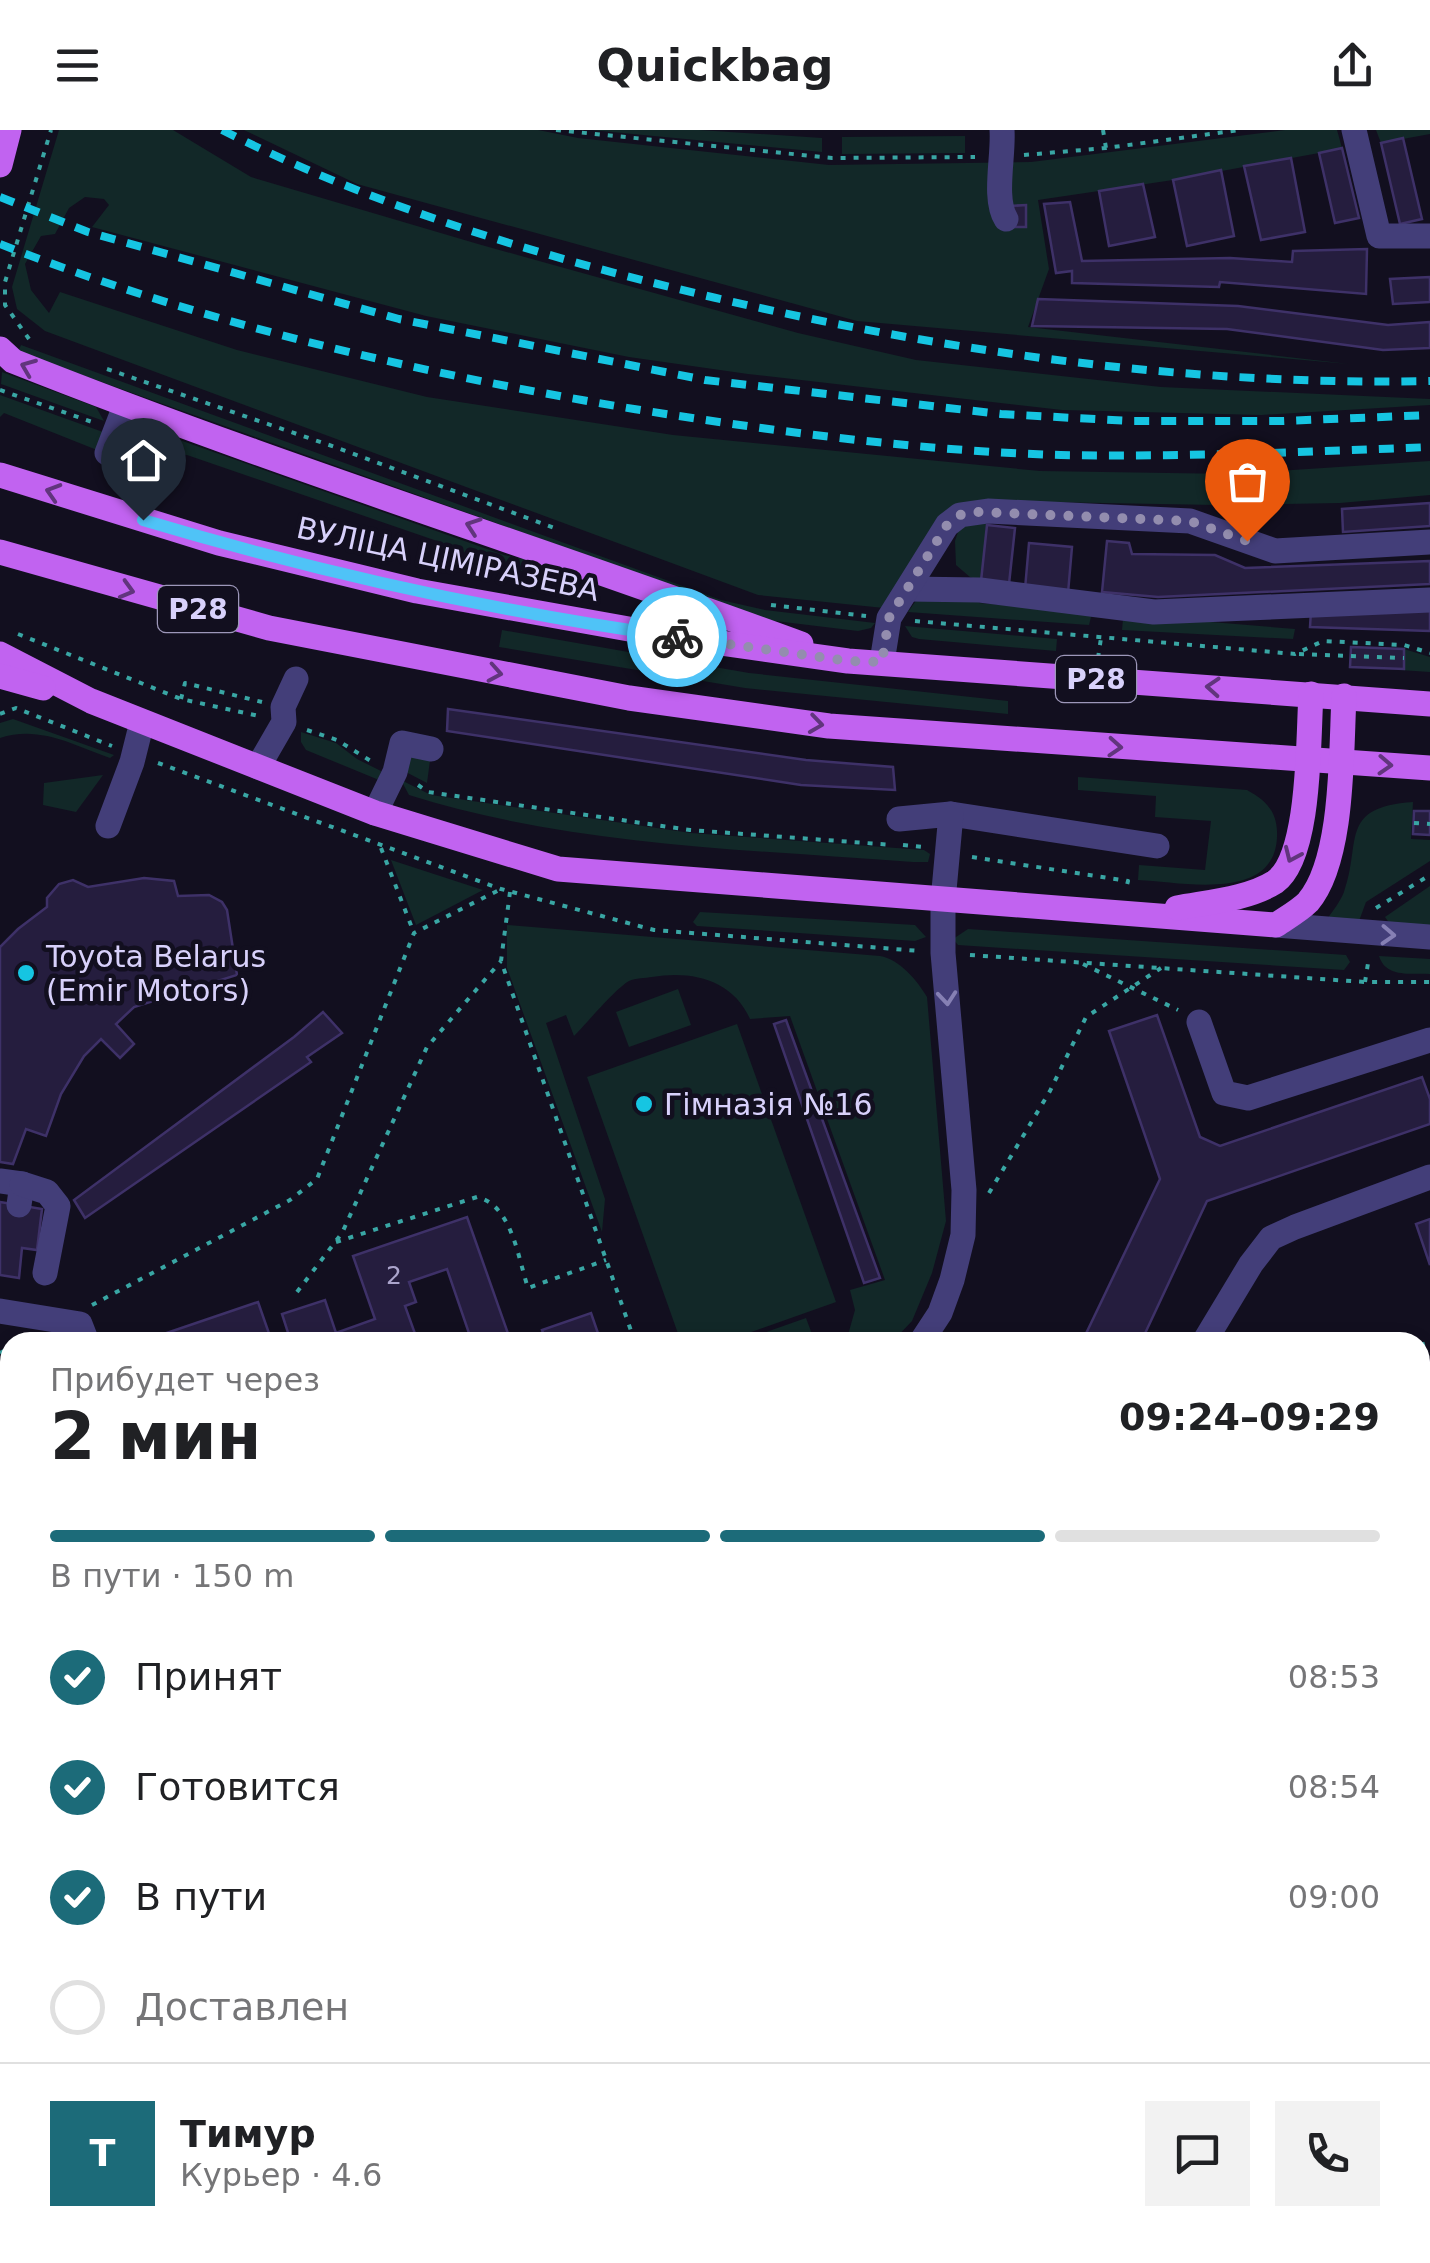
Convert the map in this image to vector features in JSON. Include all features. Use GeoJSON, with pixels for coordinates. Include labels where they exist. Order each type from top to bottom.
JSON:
{"type":"FeatureCollection","features":[{"type":"Feature","properties":{"kind":"main road"},"geometry":{"type":"LineString","coordinates":[[0,165],[10,130]]}},
{"type":"Feature","properties":{"kind":"main road"},"geometry":{"type":"LineString","coordinates":[[0,349],[13,361],[125,406],[565,558],[848,661]]}},
{"type":"Feature","properties":{"kind":"main road","name":"ВУЛІЦА ЦІМІРАЗЕВА"},"geometry":{"type":"LineString","coordinates":[[0,474],[218,542],[417,591],[651,633],[848,661],[1430,704]]}},
{"type":"Feature","properties":{"kind":"main road","name":"Р28"},"geometry":{"type":"LineString","coordinates":[[0,552],[269,628],[629,698],[829,726],[1430,768]]}},
{"type":"Feature","properties":{"kind":"main road"},"geometry":{"type":"LineString","coordinates":[[0,654],[142,722],[374,813],[558,870],[1276,925],[1306,904],[1321,882],[1334,836],[1344,696]]}},
{"type":"Feature","properties":{"kind":"main road"},"geometry":{"type":"LineString","coordinates":[[0,676],[91,700]]}},
{"type":"Feature","properties":{"kind":"main road"},"geometry":{"type":"LineString","coordinates":[[1152,913],[1247,893],[1275,882],[1289,867],[1301,836],[1310,694]]}},
{"type":"Feature","properties":{"kind":"street"},"geometry":{"type":"LineString","coordinates":[[1354,130],[1379,236],[1430,236]]}},
{"type":"Feature","properties":{"kind":"street"},"geometry":{"type":"LineString","coordinates":[[1003,143],[999,207],[1006,218]]}},
{"type":"Feature","properties":{"kind":"street"},"geometry":{"type":"LineString","coordinates":[[112,442],[125,406]]}},
{"type":"Feature","properties":{"kind":"street"},"geometry":{"type":"LineString","coordinates":[[882,662],[889,618],[947,525],[960,515],[988,510],[1190,521],[1276,551],[1430,542]]}},
{"type":"Feature","properties":{"kind":"street"},"geometry":{"type":"LineString","coordinates":[[908,589],[980,590],[1154,612],[1430,600]]}},
{"type":"Feature","properties":{"kind":"street"},"geometry":{"type":"LineString","coordinates":[[258,767],[296,678]]}},
{"type":"Feature","properties":{"kind":"street"},"geometry":{"type":"LineString","coordinates":[[108,826],[142,722]]}},
{"type":"Feature","properties":{"kind":"street"},"geometry":{"type":"LineString","coordinates":[[374,813],[395,772],[402,742],[431,749]]}},
{"type":"Feature","properties":{"kind":"street"},"geometry":{"type":"LineString","coordinates":[[927,1332],[946,1297],[963,1235],[964,1190],[943,953],[951,814]]}},
{"type":"Feature","properties":{"kind":"street"},"geometry":{"type":"LineString","coordinates":[[899,819],[951,814],[1158,846]]}},
{"type":"Feature","properties":{"kind":"street"},"geometry":{"type":"LineString","coordinates":[[1276,925],[1430,937]]}},
{"type":"Feature","properties":{"kind":"street"},"geometry":{"type":"LineString","coordinates":[[1200,1022],[1224,1093],[1248,1098],[1430,1040]]}},
{"type":"Feature","properties":{"kind":"street"},"geometry":{"type":"LineString","coordinates":[[1210,1332],[1251,1264],[1272,1238],[1430,1176]]}},
{"type":"Feature","properties":{"kind":"street"},"geometry":{"type":"LineString","coordinates":[[14,1190],[47,1192],[58,1206],[45,1273]]}},
{"type":"Feature","properties":{"kind":"street"},"geometry":{"type":"LineString","coordinates":[[0,1312],[80,1324],[84,1332]]}},
{"type":"Feature","properties":{"kind":"path"},"geometry":{"type":"LineString","coordinates":[[34,344],[6,306],[5,282],[52,130]]}},
{"type":"Feature","properties":{"kind":"path"},"geometry":{"type":"LineString","coordinates":[[556,130],[832,158],[1003,143],[1106,148],[1240,130]]}},
{"type":"Feature","properties":{"kind":"path"},"geometry":{"type":"LineString","coordinates":[[1104,130],[1106,148]]}},
{"type":"Feature","properties":{"kind":"path"},"geometry":{"type":"LineString","coordinates":[[90,363],[335,447],[559,530]]}},
{"type":"Feature","properties":{"kind":"path"},"geometry":{"type":"LineString","coordinates":[[0,390],[112,442]]}},
{"type":"Feature","properties":{"kind":"path"},"geometry":{"type":"LineString","coordinates":[[759,604],[1295,654],[1404,658]]}},
{"type":"Feature","properties":{"kind":"path"},"geometry":{"type":"LineString","coordinates":[[18,634],[181,699],[283,714]]}},
{"type":"Feature","properties":{"kind":"path"},"geometry":{"type":"LineString","coordinates":[[1295,654],[1324,641],[1404,645],[1430,653]]}},
{"type":"Feature","properties":{"kind":"path"},"geometry":{"type":"LineString","coordinates":[[181,699],[185,683],[283,714],[428,792],[690,830],[926,847],[1128,881]]}},
{"type":"Feature","properties":{"kind":"path"},"geometry":{"type":"LineString","coordinates":[[0,714],[16,708],[501,889],[654,930],[1365,982],[1430,982]]}},
{"type":"Feature","properties":{"kind":"path"},"geometry":{"type":"LineString","coordinates":[[1414,823],[1430,824]]}},
{"type":"Feature","properties":{"kind":"path"},"geometry":{"type":"LineString","coordinates":[[381,847],[414,932]]}},
{"type":"Feature","properties":{"kind":"path"},"geometry":{"type":"LineString","coordinates":[[61,1321],[290,1200],[317,1179],[414,932],[501,889]]}},
{"type":"Feature","properties":{"kind":"path"},"geometry":{"type":"LineString","coordinates":[[510,892],[501,961],[631,1332]]}},
{"type":"Feature","properties":{"kind":"path"},"geometry":{"type":"LineString","coordinates":[[298,1292],[342,1233],[427,1047],[501,961]]}},
{"type":"Feature","properties":{"kind":"path"},"geometry":{"type":"LineString","coordinates":[[1079,962],[1200,1022]]}},
{"type":"Feature","properties":{"kind":"path"},"geometry":{"type":"LineString","coordinates":[[963,1235],[1050,1091],[1086,1017],[1163,967]]}},
{"type":"Feature","properties":{"kind":"path"},"geometry":{"type":"LineString","coordinates":[[333,1243],[477,1197],[494,1204],[503,1216],[528,1288],[606,1260]]}},
{"type":"Feature","properties":{"kind":"green space"},"geometry":{"type":"Polygon","coordinates":[[[59,130],[173,130],[251,177],[798,333],[916,360],[1161,387],[1430,399],[1430,405],[1261,415],[1062,410],[629,357],[426,316],[92,227],[109,205],[104,199],[85,197],[69,208],[55,234],[41,236],[25,264],[31,290],[49,313],[60,292],[237,350],[427,397],[673,435],[1040,471],[1232,474],[1430,461],[1430,495],[1340,503],[961,504],[884,608],[758,595],[45,331],[17,309],[12,287],[59,130]]]}},
{"type":"Feature","properties":{"kind":"green space"},"geometry":{"type":"Polygon","coordinates":[[[244,130],[538,130],[578,138],[829,165],[1031,162],[1285,130],[1337,130],[1342,148],[1173,180],[1038,200],[1049,269],[1028,327],[1349,364],[857,321],[357,184],[244,130]]]}},
{"type":"Feature","properties":{"kind":"green space"},"geometry":{"type":"Polygon","coordinates":[[[591,130],[699,130],[822,138],[822,152],[591,130]]]}},
{"type":"Feature","properties":{"kind":"green space"},"geometry":{"type":"Polygon","coordinates":[[[1376,130],[1430,130],[1430,134],[1381,143],[1376,130]]]}},
{"type":"Feature","properties":{"kind":"green space"},"geometry":{"type":"Polygon","coordinates":[[[965,136],[965,153],[842,154],[842,137],[965,136]]]}},
{"type":"Feature","properties":{"kind":"green space"},"geometry":{"type":"Polygon","coordinates":[[[21,345],[721,600],[765,610],[875,623],[858,631],[767,620],[18,352],[21,345]]]}},
{"type":"Feature","properties":{"kind":"green space"},"geometry":{"type":"Polygon","coordinates":[[[2,372],[96,407],[104,421],[1,384],[2,372]]]}},
{"type":"Feature","properties":{"kind":"green space"},"geometry":{"type":"Polygon","coordinates":[[[0,395],[103,432],[102,452],[4,413],[0,417],[0,395]]]}},
{"type":"Feature","properties":{"kind":"green space"},"geometry":{"type":"Polygon","coordinates":[[[140,426],[504,555],[537,562],[564,577],[563,582],[444,550],[440,542],[187,455],[134,454],[126,437],[140,426]]]}},
{"type":"Feature","properties":{"kind":"green space"},"geometry":{"type":"Polygon","coordinates":[[[987,517],[981,581],[956,565],[955,541],[959,529],[987,517]]]}},
{"type":"Feature","properties":{"kind":"green space"},"geometry":{"type":"Polygon","coordinates":[[[923,598],[979,598],[979,603],[1295,629],[1293,639],[1122,630],[1123,619],[1091,617],[1089,625],[908,612],[923,598]]]}},
{"type":"Feature","properties":{"kind":"green space"},"geometry":{"type":"Polygon","coordinates":[[[905,626],[1057,639],[1056,651],[919,639],[912,637],[905,626]]]}},
{"type":"Feature","properties":{"kind":"green space"},"geometry":{"type":"Polygon","coordinates":[[[502,630],[749,673],[1008,701],[1008,714],[745,688],[499,647],[502,630]]]}},
{"type":"Feature","properties":{"kind":"green space"},"geometry":{"type":"Polygon","coordinates":[[[1404,649],[1430,657],[1430,672],[1400,670],[1404,669],[1404,649]]]}},
{"type":"Feature","properties":{"kind":"green space"},"geometry":{"type":"Polygon","coordinates":[[[13,719],[114,755],[110,758],[42,735],[0,738],[0,723],[13,719]]]}},
{"type":"Feature","properties":{"kind":"green space"},"geometry":{"type":"Polygon","coordinates":[[[301,732],[336,743],[381,771],[379,780],[306,750],[301,732]]]}},
{"type":"Feature","properties":{"kind":"green space"},"geometry":{"type":"Polygon","coordinates":[[[409,751],[431,753],[427,783],[402,770],[409,751]]]}},
{"type":"Feature","properties":{"kind":"green space"},"geometry":{"type":"Polygon","coordinates":[[[103,775],[76,812],[43,805],[44,783],[103,775]]]}},
{"type":"Feature","properties":{"kind":"green space"},"geometry":{"type":"Polygon","coordinates":[[[1078,777],[1247,790],[1272,811],[1277,831],[1274,854],[1263,870],[1225,884],[1138,880],[1139,865],[1205,870],[1211,821],[1155,817],[1156,796],[1078,790],[1078,777]]]}},
{"type":"Feature","properties":{"kind":"green space"},"geometry":{"type":"Polygon","coordinates":[[[401,780],[431,795],[691,833],[924,850],[930,854],[928,862],[913,862],[722,849],[595,835],[470,812],[409,795],[401,780]]]}},
{"type":"Feature","properties":{"kind":"green space"},"geometry":{"type":"Polygon","coordinates":[[[1413,802],[1411,839],[1430,840],[1430,861],[1366,902],[1359,921],[1327,919],[1344,892],[1357,830],[1363,819],[1389,805],[1413,802]]]}},
{"type":"Feature","properties":{"kind":"green space"},"geometry":{"type":"Polygon","coordinates":[[[391,860],[483,890],[416,925],[391,860]]]}},
{"type":"Feature","properties":{"kind":"green space"},"geometry":{"type":"Polygon","coordinates":[[[1430,886],[1430,926],[1390,924],[1385,917],[1430,886]]]}},
{"type":"Feature","properties":{"kind":"green space"},"geometry":{"type":"Polygon","coordinates":[[[700,912],[915,925],[926,937],[915,941],[697,926],[693,922],[700,912]]]}},
{"type":"Feature","properties":{"kind":"green space"},"geometry":{"type":"Polygon","coordinates":[[[507,925],[880,956],[901,966],[927,997],[946,1221],[932,1273],[912,1321],[902,1332],[849,1332],[855,1310],[850,1290],[885,1280],[790,1016],[750,1019],[743,1006],[722,987],[696,977],[667,975],[629,981],[574,1036],[566,1015],[546,1023],[605,1199],[602,1232],[507,968],[507,925]]]}},
{"type":"Feature","properties":{"kind":"green space"},"geometry":{"type":"Polygon","coordinates":[[[968,929],[1346,955],[1350,962],[1344,970],[958,945],[953,939],[968,929]]]}},
{"type":"Feature","properties":{"kind":"green space"},"geometry":{"type":"Polygon","coordinates":[[[1379,956],[1430,959],[1430,974],[1393,971],[1379,956]]]}},
{"type":"Feature","properties":{"kind":"green space"},"geometry":{"type":"Polygon","coordinates":[[[678,989],[691,1025],[629,1047],[616,1012],[678,989]]]}},
{"type":"Feature","properties":{"kind":"green space"},"geometry":{"type":"Polygon","coordinates":[[[737,1024],[836,1302],[751,1332],[677,1332],[587,1077],[737,1024]]]}},
{"type":"Feature","properties":{"kind":"green space"},"geometry":{"type":"Polygon","coordinates":[[[806,1318],[811,1332],[766,1332],[806,1318]]]}},
{"type":"Feature","properties":{"kind":"building"},"geometry":{"type":"Polygon","coordinates":[[[1403,138],[1422,219],[1400,224],[1381,143],[1403,138]]]}},
{"type":"Feature","properties":{"kind":"building"},"geometry":{"type":"Polygon","coordinates":[[[1342,148],[1359,218],[1335,223],[1319,153],[1342,148]]]}},
{"type":"Feature","properties":{"kind":"building"},"geometry":{"type":"Polygon","coordinates":[[[1291,158],[1305,232],[1261,240],[1244,166],[1291,158]]]}},
{"type":"Feature","properties":{"kind":"building"},"geometry":{"type":"Polygon","coordinates":[[[1221,170],[1234,236],[1187,246],[1173,180],[1221,170]]]}},
{"type":"Feature","properties":{"kind":"building"},"geometry":{"type":"Polygon","coordinates":[[[1143,184],[1155,237],[1109,246],[1099,191],[1143,184]]]}},
{"type":"Feature","properties":{"kind":"building"},"geometry":{"type":"Polygon","coordinates":[[[1070,202],[1082,261],[1230,258],[1292,262],[1293,251],[1367,249],[1366,294],[1220,282],[1219,287],[1072,283],[1072,271],[1056,273],[1044,204],[1070,202]]]}},
{"type":"Feature","properties":{"kind":"building"},"geometry":{"type":"Polygon","coordinates":[[[1026,205],[1026,227],[1011,227],[1010,206],[1026,205]]]}},
{"type":"Feature","properties":{"kind":"building"},"geometry":{"type":"Polygon","coordinates":[[[1430,277],[1430,302],[1393,304],[1390,279],[1430,277]]]}},
{"type":"Feature","properties":{"kind":"building"},"geometry":{"type":"Polygon","coordinates":[[[1038,299],[1238,306],[1388,325],[1430,322],[1430,348],[1383,350],[1227,329],[1032,326],[1038,299]]]}},
{"type":"Feature","properties":{"kind":"building"},"geometry":{"type":"Polygon","coordinates":[[[1430,503],[1430,526],[1343,532],[1342,509],[1430,503]]]}},
{"type":"Feature","properties":{"kind":"building"},"geometry":{"type":"Polygon","coordinates":[[[987,525],[1015,528],[1009,584],[981,581],[987,525]]]}},
{"type":"Feature","properties":{"kind":"building"},"geometry":{"type":"Polygon","coordinates":[[[1107,541],[1129,543],[1132,554],[1215,555],[1245,568],[1430,561],[1430,584],[1158,597],[1102,592],[1107,541]]]}},
{"type":"Feature","properties":{"kind":"building"},"geometry":{"type":"Polygon","coordinates":[[[1029,543],[1072,547],[1068,593],[1025,589],[1029,543]]]}},
{"type":"Feature","properties":{"kind":"building"},"geometry":{"type":"Polygon","coordinates":[[[1430,609],[1430,631],[1310,627],[1311,611],[1430,609]]]}},
{"type":"Feature","properties":{"kind":"building"},"geometry":{"type":"Polygon","coordinates":[[[1351,647],[1404,649],[1404,669],[1350,667],[1351,647]]]}},
{"type":"Feature","properties":{"kind":"building"},"geometry":{"type":"Polygon","coordinates":[[[448,709],[806,760],[893,767],[895,790],[801,785],[447,731],[448,709]]]}},
{"type":"Feature","properties":{"kind":"building"},"geometry":{"type":"Polygon","coordinates":[[[1414,811],[1430,811],[1430,835],[1413,834],[1414,811]]]}},
{"type":"Feature","properties":{"kind":"building"},"geometry":{"type":"Polygon","coordinates":[[[144,878],[174,881],[178,896],[209,895],[222,902],[227,910],[237,975],[134,1007],[116,1024],[134,1044],[120,1058],[101,1039],[84,1056],[61,1094],[46,1136],[26,1129],[13,1164],[0,1162],[0,947],[47,907],[47,898],[59,884],[73,880],[88,887],[144,878]]]}},
{"type":"Feature","properties":{"kind":"building"},"geometry":{"type":"Polygon","coordinates":[[[323,1012],[342,1033],[307,1057],[311,1062],[85,1218],[74,1200],[323,1012]]]}},
{"type":"Feature","properties":{"kind":"building"},"geometry":{"type":"Polygon","coordinates":[[[1157,1015],[1200,1137],[1220,1146],[1422,1077],[1430,1099],[1430,1124],[1207,1201],[1146,1332],[1087,1332],[1160,1179],[1109,1031],[1157,1015]]]}},
{"type":"Feature","properties":{"kind":"building"},"geometry":{"type":"Polygon","coordinates":[[[786,1020],[880,1278],[864,1283],[774,1024],[786,1020]]]}},
{"type":"Feature","properties":{"kind":"building"},"geometry":{"type":"Polygon","coordinates":[[[0,1202],[42,1209],[37,1250],[22,1248],[19,1278],[0,1275],[0,1202]]]}},
{"type":"Feature","properties":{"kind":"building"},"geometry":{"type":"Polygon","coordinates":[[[467,1217],[507,1332],[469,1332],[447,1269],[409,1282],[416,1302],[405,1306],[414,1332],[339,1332],[375,1319],[353,1256],[467,1217]]]}},
{"type":"Feature","properties":{"kind":"building"},"geometry":{"type":"Polygon","coordinates":[[[1430,1219],[1430,1265],[1416,1224],[1430,1219]]]}},
{"type":"Feature","properties":{"kind":"building"},"geometry":{"type":"Polygon","coordinates":[[[325,1300],[336,1332],[288,1332],[282,1314],[325,1300]]]}},
{"type":"Feature","properties":{"kind":"building"},"geometry":{"type":"Polygon","coordinates":[[[258,1302],[268,1332],[170,1332],[258,1302]]]}},
{"type":"Feature","properties":{"kind":"building"},"geometry":{"type":"Polygon","coordinates":[[[591,1313],[598,1332],[543,1332],[591,1313]]]}},
{"type":"Feature","properties":{"kind":"railway"},"geometry":{"type":"LineString","coordinates":[[222,130],[341,184],[464,229],[653,283],[804,317],[1070,362],[1250,378],[1430,381]]}},
{"type":"Feature","properties":{"kind":"railway"},"geometry":{"type":"LineString","coordinates":[[0,197],[88,232],[399,319],[705,380],[1001,414],[1130,421],[1283,421],[1430,415]]}},
{"type":"Feature","properties":{"kind":"railway"},"geometry":{"type":"LineString","coordinates":[[0,244],[155,298],[312,343],[553,395],[739,425],[846,439],[1061,455],[1430,447]]}},
{"type":"Feature","properties":{"kind":"way so far"},"geometry":{"type":"LineString","coordinates":[[677,637],[848,661],[882,662],[889,618],[947,525],[960,515],[988,510],[1190,521],[1247,541]]}},
{"type":"Feature","properties":{"kind":"place","name":"Toyota Belarus (Emir Motors)"},"geometry":{"type":"Point","coordinates":[26,973]}},
{"type":"Feature","properties":{"kind":"place","name":"Гімназія №16"},"geometry":{"type":"Point","coordinates":[644,1104]}},
{"type":"Feature","properties":{"kind":"route"},"geometry":{"type":"LineString","coordinates":[[143,520],[417,591],[677,637]]}}]}
